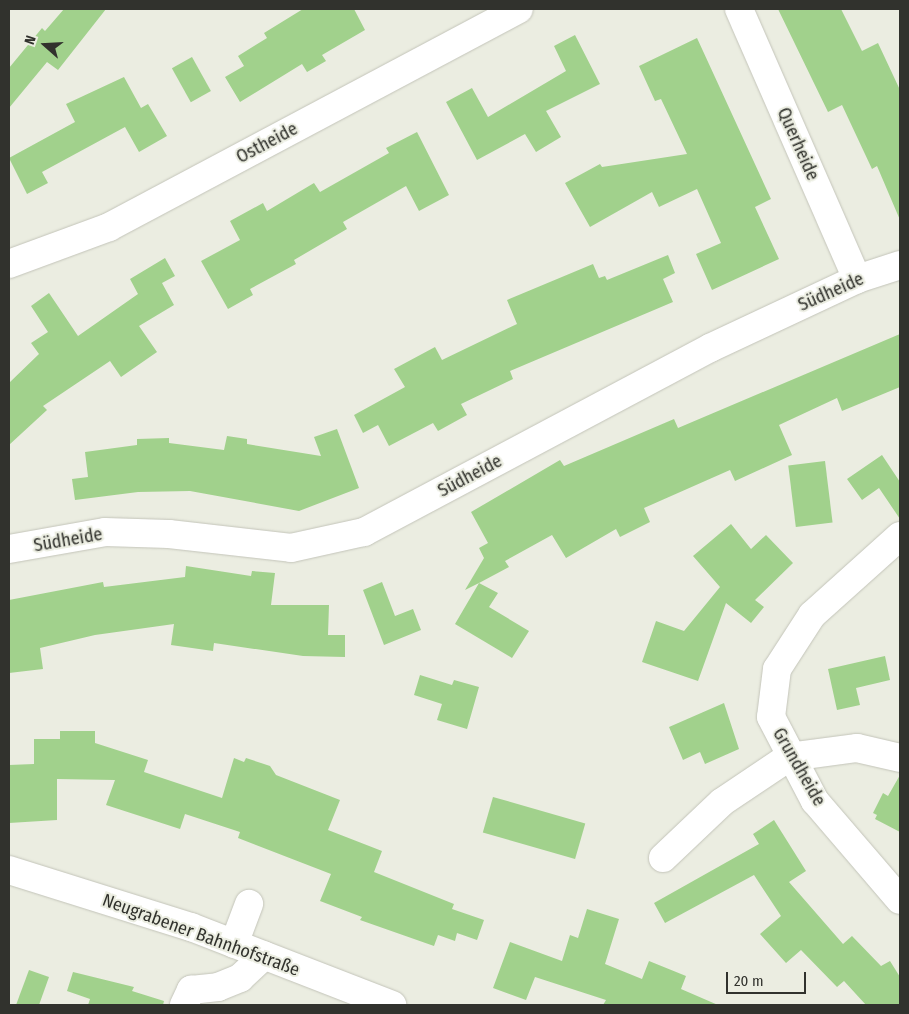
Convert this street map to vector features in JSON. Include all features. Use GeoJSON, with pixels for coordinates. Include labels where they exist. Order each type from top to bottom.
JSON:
{"type":"FeatureCollection","features":[{"type":"Feature","properties":{"kind":"street","name":"Ostheide"},"geometry":{"type":"LineString","coordinates":[[9,264],[109,227],[519,9]]}},
{"type":"Feature","properties":{"kind":"street","name":"Querheide"},"geometry":{"type":"LineString","coordinates":[[739,9],[857,278]]}},
{"type":"Feature","properties":{"kind":"street","name":"Südheide"},"geometry":{"type":"LineString","coordinates":[[9,549],[105,532],[169,534],[291,548],[364,532],[710,348],[857,278],[900,265]]}},
{"type":"Feature","properties":{"kind":"street","name":"Grundheide"},"geometry":{"type":"LineString","coordinates":[[900,536],[812,615],[777,669],[771,717],[789,757],[815,801],[900,900]]}},
{"type":"Feature","properties":{"kind":"street"},"geometry":{"type":"LineString","coordinates":[[663,858],[722,802],[789,757],[857,748],[900,758]]}},
{"type":"Feature","properties":{"kind":"street","name":"Neugrabener Bahnhofstraße"},"geometry":{"type":"LineString","coordinates":[[9,870],[234,944],[392,1005]]}},
{"type":"Feature","properties":{"kind":"street"},"geometry":{"type":"LineString","coordinates":[[234,944],[249,904]]}},
{"type":"Feature","properties":{"kind":"street"},"geometry":{"type":"LineString","coordinates":[[184,1005],[190,990],[218,987],[240,978],[264,956]]}},
{"type":"Feature","properties":{"kind":"building"},"geometry":{"type":"Polygon","coordinates":[[[64,9],[106,9],[58,70],[47,62],[9,108],[9,68],[42,28],[45,31],[64,9]]]}},
{"type":"Feature","properties":{"kind":"building"},"geometry":{"type":"Polygon","coordinates":[[[303,9],[354,9],[365,30],[322,55],[326,61],[307,72],[302,64],[240,102],[225,77],[244,66],[238,56],[267,38],[264,33],[303,9]]]}},
{"type":"Feature","properties":{"kind":"building"},"geometry":{"type":"Polygon","coordinates":[[[778,9],[841,9],[862,51],[878,43],[900,90],[900,220],[877,166],[872,169],[842,105],[828,112],[778,9]]]}},
{"type":"Feature","properties":{"kind":"building"},"geometry":{"type":"Polygon","coordinates":[[[575,35],[600,84],[546,111],[561,137],[536,152],[525,134],[477,160],[446,102],[472,88],[488,117],[566,71],[554,46],[575,35]]]}},
{"type":"Feature","properties":{"kind":"building"},"geometry":{"type":"Polygon","coordinates":[[[697,38],[771,199],[755,207],[779,259],[712,290],[696,254],[721,243],[697,189],[659,207],[652,192],[590,227],[565,183],[600,164],[602,167],[687,154],[661,99],[655,101],[639,66],[697,38]]]}},
{"type":"Feature","properties":{"kind":"building"},"geometry":{"type":"Polygon","coordinates":[[[192,57],[211,91],[191,102],[172,68],[192,57]]]}},
{"type":"Feature","properties":{"kind":"building"},"geometry":{"type":"Polygon","coordinates":[[[124,77],[141,108],[148,104],[167,136],[139,152],[125,127],[42,172],[48,183],[27,194],[9,158],[75,122],[66,104],[124,77]]]}},
{"type":"Feature","properties":{"kind":"building"},"geometry":{"type":"Polygon","coordinates":[[[417,132],[449,195],[419,211],[406,186],[343,222],[347,229],[294,260],[296,264],[250,289],[253,295],[228,309],[201,261],[240,240],[230,221],[263,203],[267,211],[314,183],[320,192],[389,153],[386,148],[417,132]]]}},
{"type":"Feature","properties":{"kind":"building"},"geometry":{"type":"Polygon","coordinates":[[[668,255],[675,273],[663,279],[673,302],[510,371],[513,379],[461,404],[467,415],[438,431],[433,423],[389,446],[378,425],[363,433],[354,415],[405,387],[394,369],[435,347],[442,360],[517,324],[507,300],[593,264],[599,278],[605,276],[607,280],[668,255]]]}},
{"type":"Feature","properties":{"kind":"building"},"geometry":{"type":"Polygon","coordinates":[[[165,258],[175,276],[162,283],[174,305],[139,326],[157,352],[121,377],[110,361],[43,406],[47,410],[9,445],[9,383],[39,354],[31,343],[48,332],[31,306],[49,293],[78,336],[138,294],[130,279],[165,258]]]}},
{"type":"Feature","properties":{"kind":"building"},"geometry":{"type":"Polygon","coordinates":[[[900,334],[900,387],[842,411],[837,398],[779,425],[792,455],[735,481],[730,470],[644,508],[650,522],[620,537],[616,529],[566,558],[552,535],[505,561],[509,567],[465,590],[484,558],[479,548],[488,543],[471,512],[560,460],[564,466],[674,419],[678,428],[900,334]]]}},
{"type":"Feature","properties":{"kind":"building"},"geometry":{"type":"Polygon","coordinates":[[[337,429],[359,488],[299,511],[190,491],[138,492],[75,500],[72,479],[88,477],[85,452],[137,445],[137,439],[169,438],[169,443],[224,450],[227,436],[247,439],[247,444],[321,456],[314,437],[337,429]]]}},
{"type":"Feature","properties":{"kind":"building"},"geometry":{"type":"Polygon","coordinates":[[[882,455],[900,482],[900,519],[879,488],[862,500],[847,479],[882,455]]]}},
{"type":"Feature","properties":{"kind":"building"},"geometry":{"type":"Polygon","coordinates":[[[825,461],[833,523],[796,527],[788,466],[825,461]]]}},
{"type":"Feature","properties":{"kind":"building"},"geometry":{"type":"Polygon","coordinates":[[[731,524],[751,549],[766,535],[793,563],[755,600],[764,607],[751,623],[726,603],[698,681],[642,662],[656,621],[684,631],[720,587],[693,556],[731,524]]]}},
{"type":"Feature","properties":{"kind":"building"},"geometry":{"type":"Polygon","coordinates":[[[186,566],[251,576],[252,571],[275,573],[271,605],[329,605],[328,635],[345,635],[345,657],[303,656],[214,643],[213,651],[171,645],[174,624],[95,635],[40,648],[43,669],[9,673],[9,600],[103,582],[104,587],[185,577],[186,566]]]}},
{"type":"Feature","properties":{"kind":"building"},"geometry":{"type":"Polygon","coordinates":[[[382,582],[395,616],[413,609],[421,630],[384,645],[363,590],[382,582]]]}},
{"type":"Feature","properties":{"kind":"building"},"geometry":{"type":"Polygon","coordinates":[[[479,583],[498,593],[489,607],[529,631],[512,658],[455,624],[479,583]]]}},
{"type":"Feature","properties":{"kind":"building"},"geometry":{"type":"Polygon","coordinates":[[[885,656],[890,680],[856,688],[860,705],[837,710],[828,669],[885,656]]]}},
{"type":"Feature","properties":{"kind":"building"},"geometry":{"type":"Polygon","coordinates":[[[420,675],[452,685],[454,680],[479,687],[467,729],[437,720],[442,704],[414,695],[420,675]]]}},
{"type":"Feature","properties":{"kind":"building"},"geometry":{"type":"Polygon","coordinates":[[[724,703],[739,749],[705,764],[700,752],[683,760],[669,727],[724,703]]]}},
{"type":"Feature","properties":{"kind":"building"},"geometry":{"type":"Polygon","coordinates":[[[60,731],[95,731],[95,743],[148,760],[144,772],[222,798],[234,758],[244,762],[246,758],[270,766],[276,775],[340,800],[328,830],[382,851],[374,872],[454,904],[452,909],[484,920],[477,940],[457,933],[455,941],[438,935],[434,946],[360,920],[362,917],[320,901],[331,874],[238,838],[240,832],[185,814],[180,829],[106,805],[115,780],[57,779],[57,820],[9,823],[9,765],[34,764],[34,739],[60,739],[60,731]]]}},
{"type":"Feature","properties":{"kind":"building"},"geometry":{"type":"Polygon","coordinates":[[[900,775],[900,832],[875,819],[877,815],[873,813],[883,793],[888,796],[900,775]]]}},
{"type":"Feature","properties":{"kind":"building"},"geometry":{"type":"Polygon","coordinates":[[[493,797],[585,823],[575,859],[483,833],[493,797]]]}},
{"type":"Feature","properties":{"kind":"building"},"geometry":{"type":"Polygon","coordinates":[[[774,820],[806,871],[789,882],[843,944],[852,936],[881,966],[890,961],[900,977],[900,1005],[866,1005],[844,981],[837,987],[801,950],[786,963],[760,934],[781,916],[754,875],[665,923],[654,903],[759,844],[753,834],[774,820]]]}},
{"type":"Feature","properties":{"kind":"building"},"geometry":{"type":"Polygon","coordinates":[[[587,909],[619,919],[605,964],[642,979],[649,961],[686,976],[681,989],[718,1005],[603,1005],[606,1000],[535,977],[526,1000],[493,988],[510,942],[562,961],[570,935],[578,938],[587,909]]]}},
{"type":"Feature","properties":{"kind":"building"},"geometry":{"type":"Polygon","coordinates":[[[29,970],[49,977],[39,1005],[16,1005],[29,970]]]}},
{"type":"Feature","properties":{"kind":"building"},"geometry":{"type":"Polygon","coordinates":[[[73,972],[134,987],[132,991],[164,1001],[163,1005],[88,1005],[90,999],[67,991],[73,972]]]}}]}
